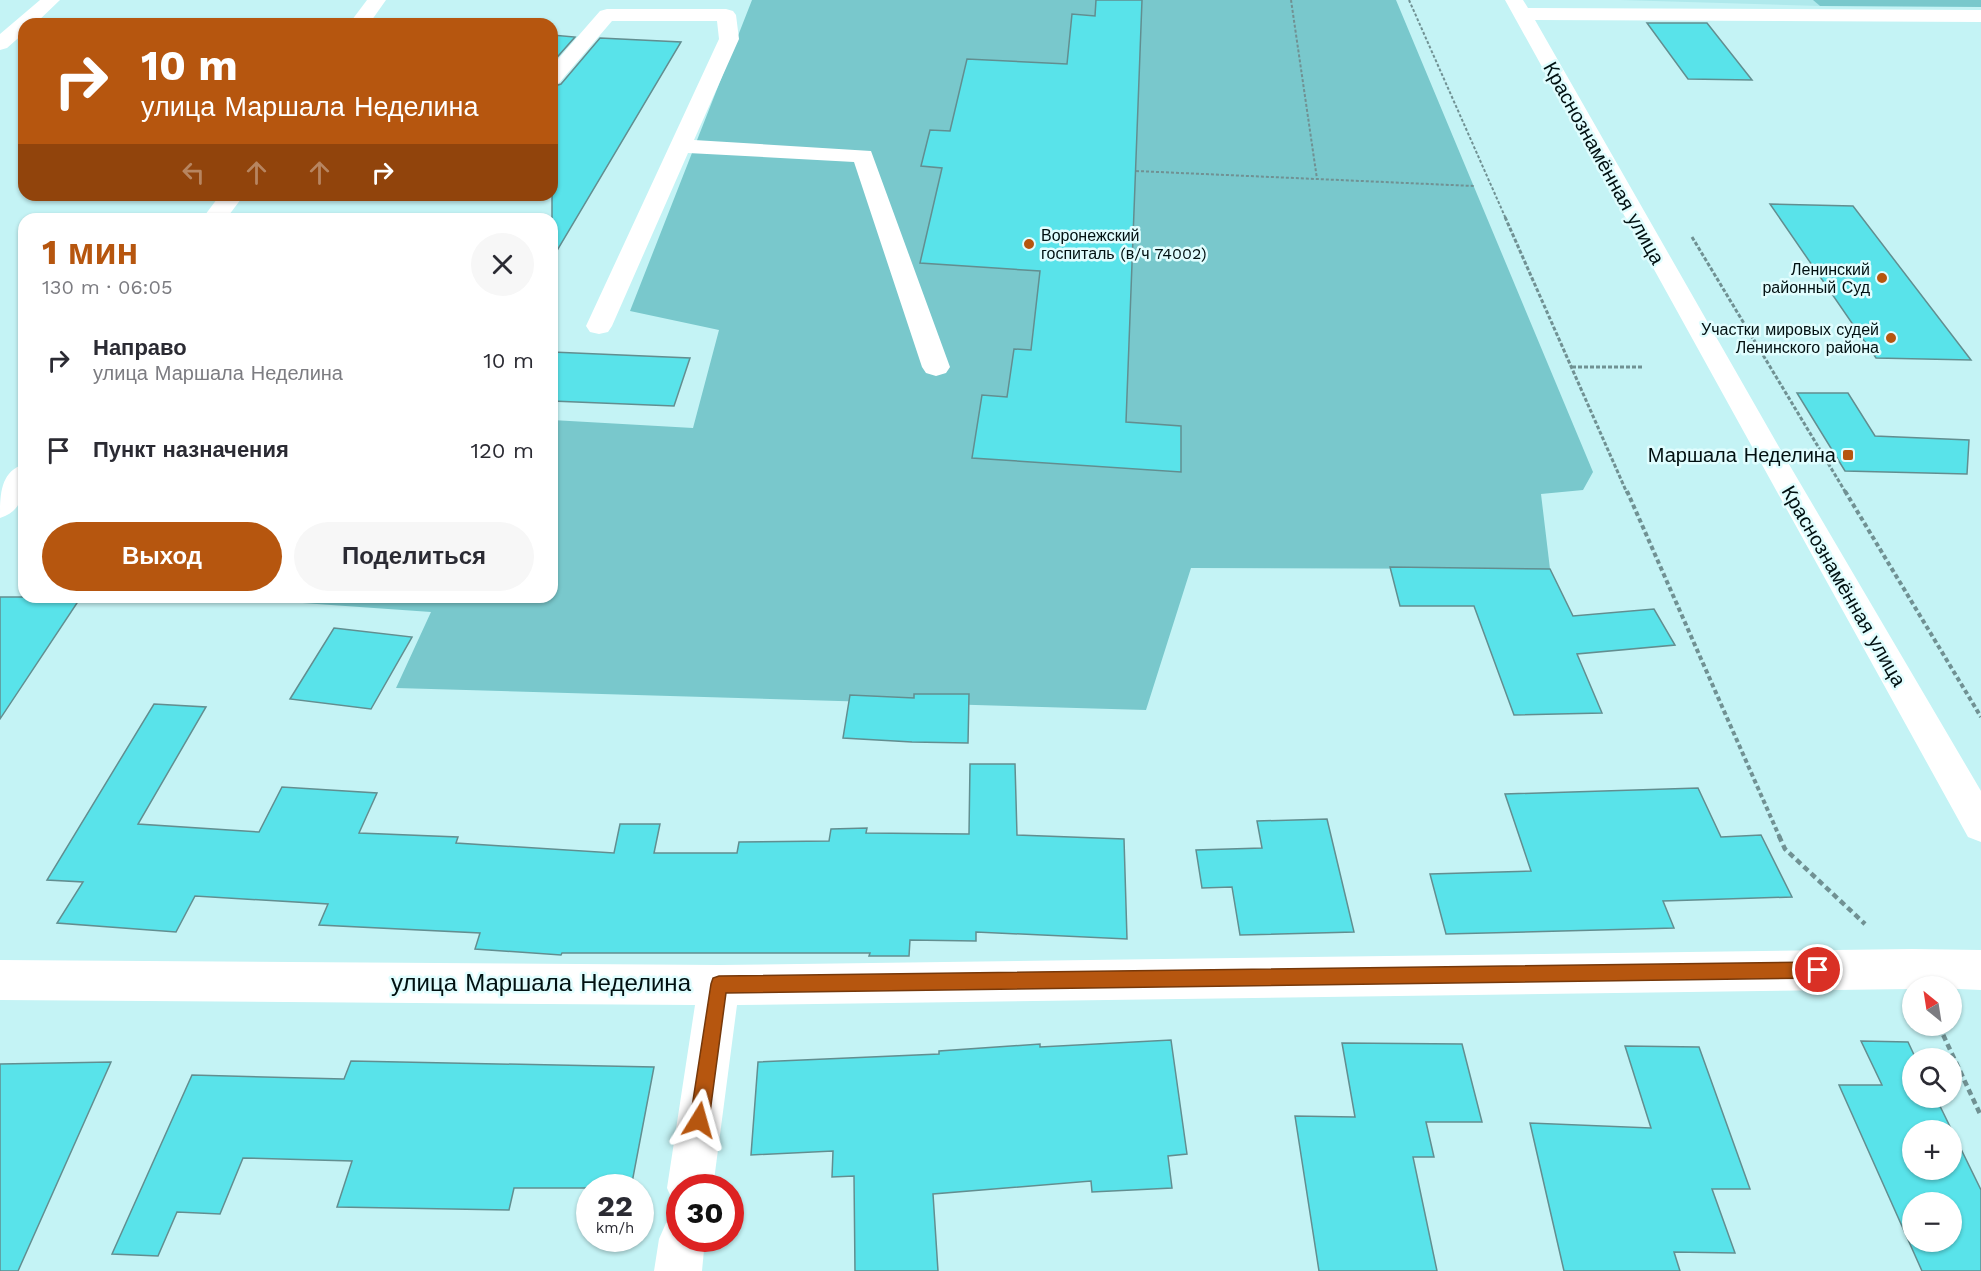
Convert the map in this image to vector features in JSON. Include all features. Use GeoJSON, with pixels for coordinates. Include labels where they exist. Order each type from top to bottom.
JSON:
{"type":"FeatureCollection","features":[{"type":"Feature","properties":{"kind":"street"},"geometry":{"type":"LineString","coordinates":[[30,18],[51,0]]}},
{"type":"Feature","properties":{"kind":"street"},"geometry":{"type":"LineString","coordinates":[[364,18],[377,0]]}},
{"type":"Feature","properties":{"kind":"street"},"geometry":{"type":"LineString","coordinates":[[1517,7],[1981,16]]}},
{"type":"Feature","properties":{"kind":"street","name":"Краснознамённая улица"},"geometry":{"type":"LineString","coordinates":[[1517,7],[1770,457],[1981,825]]}},
{"type":"Feature","properties":{"kind":"street"},"geometry":{"type":"LineString","coordinates":[[558,72],[607,15],[726,15],[729,39],[599,326]]}},
{"type":"Feature","properties":{"kind":"street"},"geometry":{"type":"LineString","coordinates":[[0,44],[18,28]]}},
{"type":"Feature","properties":{"kind":"street"},"geometry":{"type":"LineString","coordinates":[[680,146],[863,156],[936,367]]}},
{"type":"Feature","properties":{"kind":"street"},"geometry":{"type":"LineString","coordinates":[[0,507],[18,483]]}},
{"type":"Feature","properties":{"kind":"street","name":"улица Маршала Неделина"},"geometry":{"type":"LineString","coordinates":[[0,980],[719,984],[1981,970]]}},
{"type":"Feature","properties":{"kind":"street"},"geometry":{"type":"LineString","coordinates":[[692,1174],[719,984]]}},
{"type":"Feature","properties":{"kind":"street"},"geometry":{"type":"LineString","coordinates":[[678,1271],[680,1252]]}},
{"type":"Feature","properties":{"kind":"path"},"geometry":{"type":"LineString","coordinates":[[1291,0],[1317,179]]}},
{"type":"Feature","properties":{"kind":"path"},"geometry":{"type":"LineString","coordinates":[[1409,0],[1785,849],[1912,969]]}},
{"type":"Feature","properties":{"kind":"path"},"geometry":{"type":"LineString","coordinates":[[1136,171],[1474,186]]}},
{"type":"Feature","properties":{"kind":"path"},"geometry":{"type":"LineString","coordinates":[[1691,235],[1981,717]]}},
{"type":"Feature","properties":{"kind":"path"},"geometry":{"type":"LineString","coordinates":[[1572,367],[1644,367]]}},
{"type":"Feature","properties":{"kind":"path"},"geometry":{"type":"LineString","coordinates":[[1944,1036],[1981,1116]]}},
{"type":"Feature","properties":{"kind":"shaded area"},"geometry":{"type":"Polygon","coordinates":[[[752,0],[1396,0],[1593,472],[1583,490],[1541,494],[1550,569],[1191,568],[1146,710],[396,688],[431,612],[303,603],[558,603],[558,420],[693,428],[719,330],[630,311],[752,0]]]}},
{"type":"Feature","properties":{"kind":"shaded area"},"geometry":{"type":"Polygon","coordinates":[[[1620,0],[1814,0],[1820,6],[1620,0]]]}},
{"type":"Feature","properties":{"kind":"shaded area"},"geometry":{"type":"Polygon","coordinates":[[[1813,0],[1981,0],[1981,7],[1820,6],[1813,0]]]}},
{"type":"Feature","properties":{"kind":"building","name":"Воронежский госпиталь (в/ч 74002)"},"geometry":{"type":"Polygon","coordinates":[[[1096,0],[1142,0],[1126,422],[1181,426],[1181,472],[972,458],[982,395],[1007,397],[1014,349],[1031,350],[1040,271],[920,263],[942,168],[921,166],[930,130],[950,131],[967,59],[1067,64],[1072,14],[1095,16],[1096,0]]]}},
{"type":"Feature","properties":{"kind":"building"},"geometry":{"type":"Polygon","coordinates":[[[1647,23],[1707,23],[1752,80],[1688,79],[1647,23]]]}},
{"type":"Feature","properties":{"kind":"building"},"geometry":{"type":"Polygon","coordinates":[[[558,36],[575,37],[558,56],[558,36]]]}},
{"type":"Feature","properties":{"kind":"building"},"geometry":{"type":"Polygon","coordinates":[[[600,38],[681,42],[558,249],[558,213],[552,213],[552,201],[558,201],[558,85],[600,38]]]}},
{"type":"Feature","properties":{"kind":"building"},"geometry":{"type":"Polygon","coordinates":[[[1770,204],[1853,206],[1971,360],[1876,358],[1770,204]]]}},
{"type":"Feature","properties":{"kind":"building"},"geometry":{"type":"Polygon","coordinates":[[[558,352],[690,358],[674,406],[558,401],[558,352]]]}},
{"type":"Feature","properties":{"kind":"building"},"geometry":{"type":"Polygon","coordinates":[[[1797,393],[1848,393],[1875,436],[1969,440],[1967,474],[1845,471],[1797,393]]]}},
{"type":"Feature","properties":{"kind":"building"},"geometry":{"type":"Polygon","coordinates":[[[1390,567],[1550,569],[1573,616],[1654,609],[1675,645],[1577,654],[1602,713],[1514,715],[1474,606],[1400,606],[1390,567]]]}},
{"type":"Feature","properties":{"kind":"building"},"geometry":{"type":"Polygon","coordinates":[[[0,597],[18,597],[18,603],[77,603],[0,719],[0,597]]]}},
{"type":"Feature","properties":{"kind":"building"},"geometry":{"type":"Polygon","coordinates":[[[334,628],[412,637],[371,709],[290,699],[334,628]]]}},
{"type":"Feature","properties":{"kind":"building"},"geometry":{"type":"Polygon","coordinates":[[[914,694],[969,694],[968,743],[843,738],[850,695],[914,698],[914,694]]]}},
{"type":"Feature","properties":{"kind":"building"},"geometry":{"type":"Polygon","coordinates":[[[154,704],[206,707],[138,824],[259,832],[282,787],[377,793],[359,833],[458,837],[456,843],[614,853],[620,824],[660,824],[654,853],[737,853],[739,842],[829,841],[831,829],[867,828],[866,833],[969,834],[970,764],[1015,764],[1017,835],[1124,839],[1127,939],[976,932],[976,941],[910,940],[909,956],[869,956],[870,953],[562,953],[561,955],[475,949],[480,933],[319,925],[328,904],[195,896],[176,932],[57,923],[83,882],[47,880],[154,704]]]}},
{"type":"Feature","properties":{"kind":"building"},"geometry":{"type":"Polygon","coordinates":[[[1698,788],[1721,837],[1761,835],[1792,897],[1663,901],[1674,928],[1446,934],[1430,874],[1531,871],[1505,794],[1698,788]]]}},
{"type":"Feature","properties":{"kind":"building"},"geometry":{"type":"Polygon","coordinates":[[[1327,819],[1354,932],[1240,935],[1232,887],[1202,888],[1196,850],[1262,848],[1257,821],[1327,819]]]}},
{"type":"Feature","properties":{"kind":"building"},"geometry":{"type":"Polygon","coordinates":[[[1171,1040],[1187,1154],[1168,1156],[1172,1188],[1092,1192],[1091,1181],[933,1194],[938,1271],[855,1271],[854,1176],[832,1177],[833,1151],[751,1155],[758,1062],[939,1054],[939,1051],[1040,1044],[1040,1047],[1171,1040]]]}},
{"type":"Feature","properties":{"kind":"building"},"geometry":{"type":"Polygon","coordinates":[[[1861,1041],[1908,1042],[1911,1048],[1902,1048],[1902,1108],[1941,1108],[1947,1120],[1902,1120],[1902,1180],[1962,1180],[1962,1151],[1981,1190],[1981,1271],[1922,1271],[1914,1252],[1962,1252],[1962,1192],[1902,1192],[1902,1226],[1839,1085],[1882,1085],[1861,1041]]]}},
{"type":"Feature","properties":{"kind":"building"},"geometry":{"type":"Polygon","coordinates":[[[1342,1043],[1462,1044],[1482,1122],[1426,1122],[1434,1157],[1413,1157],[1437,1271],[1319,1271],[1295,1116],[1355,1117],[1342,1043]]]}},
{"type":"Feature","properties":{"kind":"building"},"geometry":{"type":"Polygon","coordinates":[[[1625,1046],[1699,1047],[1750,1189],[1712,1189],[1735,1253],[1674,1252],[1680,1271],[1564,1271],[1530,1123],[1651,1128],[1625,1046]]]}},
{"type":"Feature","properties":{"kind":"building"},"geometry":{"type":"Polygon","coordinates":[[[351,1061],[654,1067],[634,1174],[576,1174],[576,1188],[514,1188],[509,1210],[337,1207],[352,1161],[243,1158],[220,1214],[177,1212],[158,1256],[112,1254],[192,1075],[344,1079],[351,1061]]]}},
{"type":"Feature","properties":{"kind":"building"},"geometry":{"type":"Polygon","coordinates":[[[111,1062],[18,1271],[0,1271],[0,1064],[111,1062]]]}},
{"type":"Feature","properties":{"kind":"place","name":"Воронежский госпиталь (в/ч 74002)"},"geometry":{"type":"Point","coordinates":[1029,244]}},
{"type":"Feature","properties":{"kind":"place","name":"Ленинский районный Суд"},"geometry":{"type":"Point","coordinates":[1882,278]}},
{"type":"Feature","properties":{"kind":"place","name":"Участки мировых судей Ленинского района"},"geometry":{"type":"Point","coordinates":[1891,338]}},
{"type":"Feature","properties":{"kind":"place","name":"Маршала Неделина"},"geometry":{"type":"Point","coordinates":[1848,455]}},
{"type":"Feature","properties":{"kind":"route"},"geometry":{"type":"LineString","coordinates":[[699,1120],[719,984],[1818,970]]}}]}
